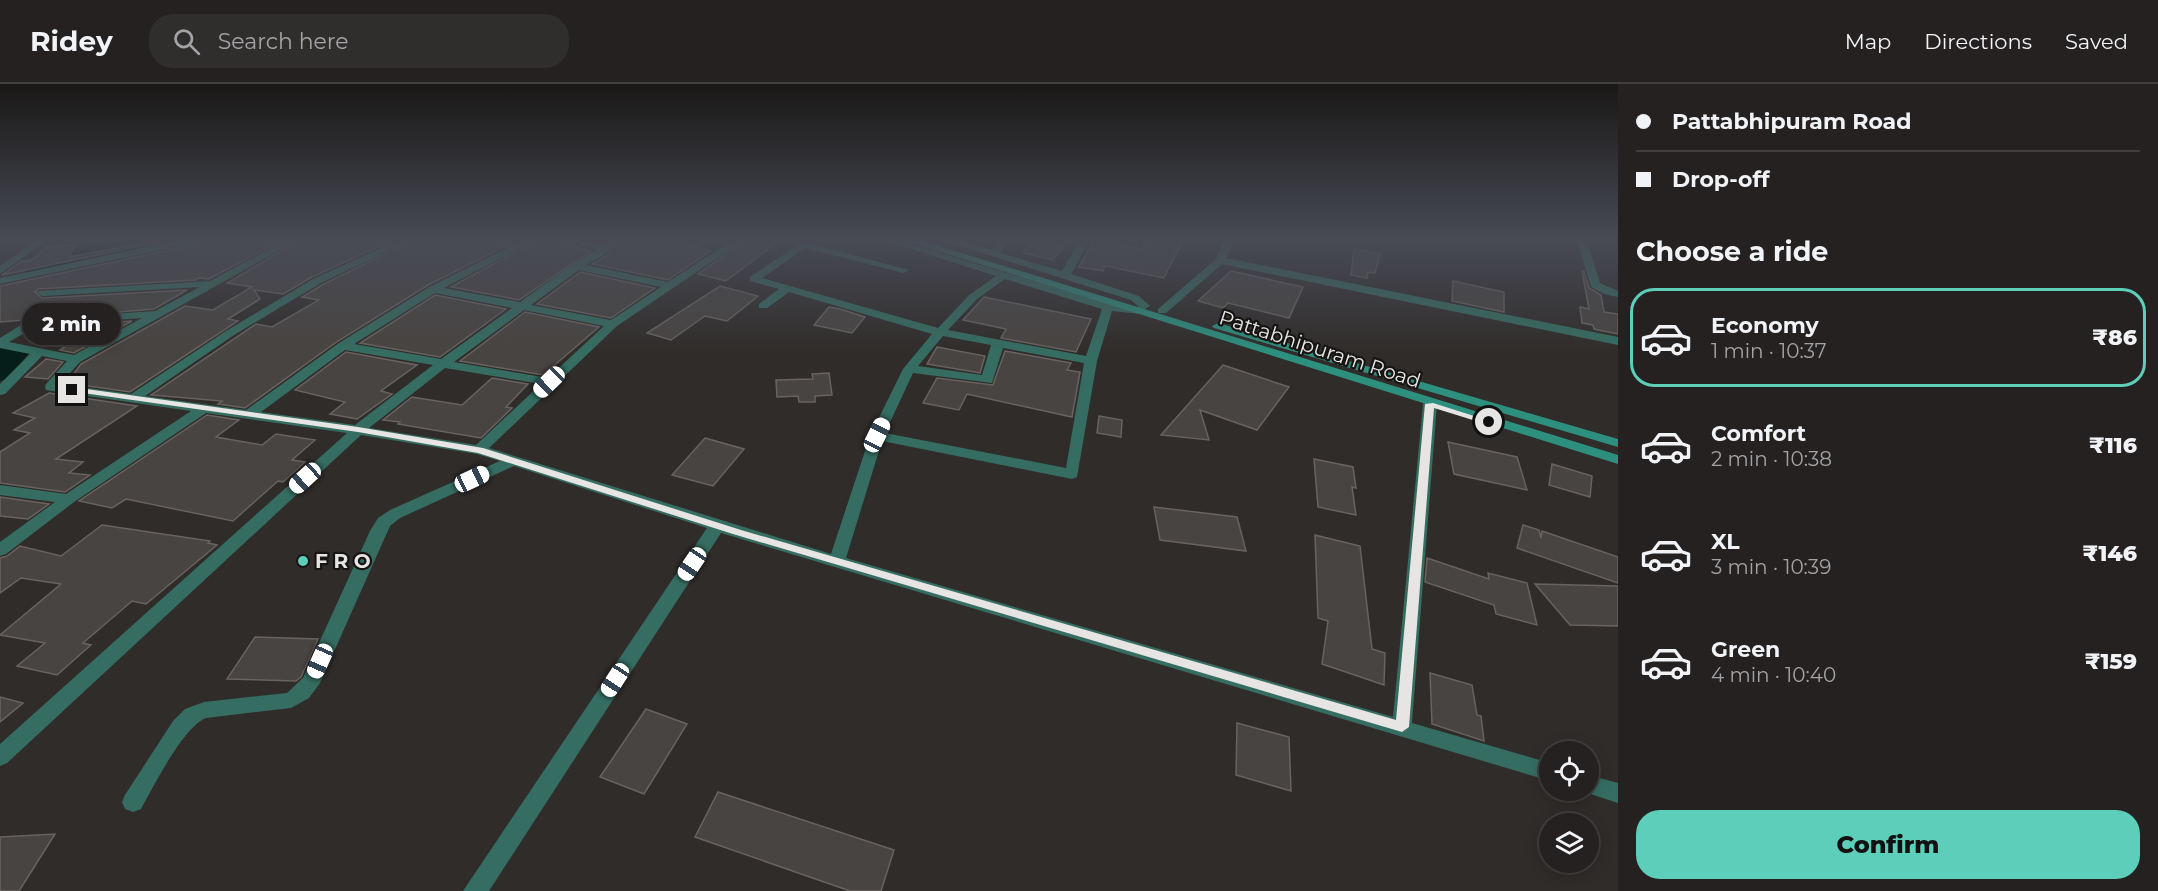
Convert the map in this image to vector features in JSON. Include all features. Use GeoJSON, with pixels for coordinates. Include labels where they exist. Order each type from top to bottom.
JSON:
{"type":"FeatureCollection","features":[{"type":"Feature","properties":{"kind":"street"},"geometry":{"type":"LineString","coordinates":[[0,281],[16,278]]}},
{"type":"Feature","properties":{"kind":"street"},"geometry":{"type":"LineString","coordinates":[[222,278],[76,359],[51,387],[250,414],[479,450],[511,462],[836,562],[1539,769]]}},
{"type":"Feature","properties":{"kind":"street"},"geometry":{"type":"LineString","coordinates":[[134,398],[230,333],[324,278]]}},
{"type":"Feature","properties":{"kind":"street"},"geometry":{"type":"LineString","coordinates":[[250,414],[343,346],[453,278]]}},
{"type":"Feature","properties":{"kind":"street"},"geometry":{"type":"LineString","coordinates":[[3,751],[358,430],[441,364],[562,278]]}},
{"type":"Feature","properties":{"kind":"street"},"geometry":{"type":"LineString","coordinates":[[632,278],[670,286]]}},
{"type":"Feature","properties":{"kind":"street"},"geometry":{"type":"LineString","coordinates":[[479,450],[613,324],[683,278]]}},
{"type":"Feature","properties":{"kind":"street"},"geometry":{"type":"LineString","coordinates":[[756,278],[754,279],[940,332],[1091,361]]}},
{"type":"Feature","properties":{"kind":"street"},"geometry":{"type":"LineString","coordinates":[[836,562],[877,435],[909,369],[973,297],[1001,278]]}},
{"type":"Feature","properties":{"kind":"street"},"geometry":{"type":"LineString","coordinates":[[1009,278],[1108,307],[1143,308]]}},
{"type":"Feature","properties":{"kind":"street","name":"Pattabhipuram Road"},"geometry":{"type":"LineString","coordinates":[[1041,278],[1143,308],[1430,404],[1618,460]]}},
{"type":"Feature","properties":{"kind":"street"},"geometry":{"type":"LineString","coordinates":[[1073,278],[1134,298],[1143,308]]}},
{"type":"Feature","properties":{"kind":"street"},"geometry":{"type":"LineString","coordinates":[[1162,311],[1200,278]]}},
{"type":"Feature","properties":{"kind":"street"},"geometry":{"type":"LineString","coordinates":[[1307,278],[1618,341]]}},
{"type":"Feature","properties":{"kind":"street"},"geometry":{"type":"LineString","coordinates":[[1592,278],[1594,285],[1618,294]]}},
{"type":"Feature","properties":{"kind":"street"},"geometry":{"type":"LineString","coordinates":[[42,293],[212,283]]}},
{"type":"Feature","properties":{"kind":"street"},"geometry":{"type":"LineString","coordinates":[[433,289],[613,324]]}},
{"type":"Feature","properties":{"kind":"street"},"geometry":{"type":"LineString","coordinates":[[763,306],[786,289]]}},
{"type":"Feature","properties":{"kind":"street"},"geometry":{"type":"LineString","coordinates":[[877,435],[1072,474],[1091,361],[1108,307]]}},
{"type":"Feature","properties":{"kind":"street","name":"Pattabhipuram Road"},"geometry":{"type":"LineString","coordinates":[[1143,308],[1162,311],[1618,443]]}},
{"type":"Feature","properties":{"kind":"street"},"geometry":{"type":"LineString","coordinates":[[0,343],[28,325],[37,322],[156,314]]}},
{"type":"Feature","properties":{"kind":"street"},"geometry":{"type":"LineString","coordinates":[[0,343],[76,359]]}},
{"type":"Feature","properties":{"kind":"street"},"geometry":{"type":"LineString","coordinates":[[909,369],[987,380],[998,343]]}},
{"type":"Feature","properties":{"kind":"street"},"geometry":{"type":"LineString","coordinates":[[343,346],[549,382]]}},
{"type":"Feature","properties":{"kind":"street"},"geometry":{"type":"LineString","coordinates":[[0,391],[40,351]]}},
{"type":"Feature","properties":{"kind":"street"},"geometry":{"type":"LineString","coordinates":[[1402,727],[1430,404]]}},
{"type":"Feature","properties":{"kind":"street"},"geometry":{"type":"LineString","coordinates":[[0,550],[69,499],[204,408]]}},
{"type":"Feature","properties":{"kind":"street"},"geometry":{"type":"LineString","coordinates":[[1489,422],[1497,408]]}},
{"type":"Feature","properties":{"kind":"street"},"geometry":{"type":"LineString","coordinates":[[134,802],[180,727],[192,715],[204,710],[291,700],[302,693],[310,683],[384,522],[395,514],[511,462]]}},
{"type":"Feature","properties":{"kind":"street"},"geometry":{"type":"LineString","coordinates":[[0,490],[69,499]]}},
{"type":"Feature","properties":{"kind":"street"},"geometry":{"type":"LineString","coordinates":[[476,891],[717,526]]}},
{"type":"Feature","properties":{"kind":"street"},"geometry":{"type":"LineString","coordinates":[[1599,787],[1618,793]]}},
{"type":"Feature","properties":{"kind":"building"},"geometry":{"type":"Polygon","coordinates":[[[39,278],[212,278],[38,289],[35,292],[42,298],[187,290],[154,309],[0,322],[0,286],[39,278]]]}},
{"type":"Feature","properties":{"kind":"building"},"geometry":{"type":"Polygon","coordinates":[[[236,278],[311,278],[283,294],[254,290],[260,299],[228,319],[238,321],[130,392],[67,383],[81,364],[185,306],[213,310],[252,287],[227,283],[236,278]]]}},
{"type":"Feature","properties":{"kind":"building"},"geometry":{"type":"Polygon","coordinates":[[[337,278],[443,278],[338,341],[245,408],[218,404],[222,401],[151,395],[256,324],[272,327],[319,300],[302,297],[337,278]]]}},
{"type":"Feature","properties":{"kind":"building"},"geometry":{"type":"Polygon","coordinates":[[[468,278],[552,278],[519,300],[451,287],[468,278]]]}},
{"type":"Feature","properties":{"kind":"building"},"geometry":{"type":"Polygon","coordinates":[[[572,278],[607,278],[655,288],[611,318],[537,304],[572,278]]]}},
{"type":"Feature","properties":{"kind":"building"},"geometry":{"type":"Polygon","coordinates":[[[713,278],[730,278],[726,281],[713,278]]]}},
{"type":"Feature","properties":{"kind":"building"},"geometry":{"type":"Polygon","coordinates":[[[1224,278],[1261,278],[1303,287],[1289,318],[1228,303],[1223,308],[1198,301],[1224,278]]]}},
{"type":"Feature","properties":{"kind":"building"},"geometry":{"type":"Polygon","coordinates":[[[1583,278],[1586,278],[1589,288],[1601,295],[1604,312],[1618,314],[1618,334],[1594,329],[1593,325],[1582,323],[1580,307],[1589,309],[1583,278]]]}},
{"type":"Feature","properties":{"kind":"building"},"geometry":{"type":"Polygon","coordinates":[[[1453,281],[1504,292],[1504,312],[1452,301],[1453,281]]]}},
{"type":"Feature","properties":{"kind":"building"},"geometry":{"type":"Polygon","coordinates":[[[720,286],[758,296],[727,321],[705,316],[671,340],[647,333],[720,286]]]}},
{"type":"Feature","properties":{"kind":"building"},"geometry":{"type":"Polygon","coordinates":[[[435,295],[506,309],[440,357],[360,343],[435,295]]]}},
{"type":"Feature","properties":{"kind":"building"},"geometry":{"type":"Polygon","coordinates":[[[984,297],[1091,319],[1076,352],[1001,338],[1006,329],[963,320],[984,297]]]}},
{"type":"Feature","properties":{"kind":"building"},"geometry":{"type":"Polygon","coordinates":[[[829,307],[865,317],[852,333],[814,325],[829,307]]]}},
{"type":"Feature","properties":{"kind":"building"},"geometry":{"type":"Polygon","coordinates":[[[525,312],[599,327],[543,375],[460,361],[525,312]]]}},
{"type":"Feature","properties":{"kind":"building"},"geometry":{"type":"Polygon","coordinates":[[[132,321],[74,353],[60,350],[77,339],[40,340],[57,326],[132,321]]]}},
{"type":"Feature","properties":{"kind":"building"},"geometry":{"type":"Polygon","coordinates":[[[937,347],[985,356],[980,373],[927,364],[937,347]]]}},
{"type":"Feature","properties":{"kind":"building"},"geometry":{"type":"Polygon","coordinates":[[[1005,351],[1071,363],[1067,370],[1080,372],[1072,417],[967,394],[959,410],[923,403],[937,378],[993,385],[1005,351]]]}},
{"type":"Feature","properties":{"kind":"building"},"geometry":{"type":"Polygon","coordinates":[[[346,352],[417,365],[381,391],[392,394],[357,419],[330,414],[345,402],[295,390],[346,352]]]}},
{"type":"Feature","properties":{"kind":"building"},"geometry":{"type":"Polygon","coordinates":[[[46,359],[63,362],[48,379],[25,377],[46,359]]]}},
{"type":"Feature","properties":{"kind":"building"},"geometry":{"type":"Polygon","coordinates":[[[1223,365],[1289,387],[1257,430],[1200,410],[1209,440],[1161,435],[1223,365]]]}},
{"type":"Feature","properties":{"kind":"building"},"geometry":{"type":"Polygon","coordinates":[[[829,373],[832,395],[815,396],[815,402],[799,402],[798,396],[777,397],[776,380],[813,379],[812,374],[829,373]]]}},
{"type":"Feature","properties":{"kind":"building"},"geometry":{"type":"Polygon","coordinates":[[[492,378],[528,384],[506,407],[512,408],[481,438],[383,420],[412,397],[462,405],[492,378]]]}},
{"type":"Feature","properties":{"kind":"building"},"geometry":{"type":"Polygon","coordinates":[[[49,393],[137,406],[56,459],[83,462],[69,473],[90,475],[65,492],[0,483],[0,452],[30,433],[14,430],[35,418],[13,413],[49,393]]]}},
{"type":"Feature","properties":{"kind":"building"},"geometry":{"type":"Polygon","coordinates":[[[207,415],[239,420],[216,437],[262,445],[276,434],[315,440],[292,460],[305,462],[283,482],[278,481],[233,521],[126,499],[112,508],[79,501],[207,415]]]}},
{"type":"Feature","properties":{"kind":"building"},"geometry":{"type":"Polygon","coordinates":[[[1099,416],[1122,420],[1121,437],[1097,433],[1099,416]]]}},
{"type":"Feature","properties":{"kind":"building"},"geometry":{"type":"Polygon","coordinates":[[[705,438],[744,449],[713,486],[672,475],[705,438]]]}},
{"type":"Feature","properties":{"kind":"building"},"geometry":{"type":"Polygon","coordinates":[[[1448,442],[1517,457],[1527,490],[1454,474],[1448,442]]]}},
{"type":"Feature","properties":{"kind":"building"},"geometry":{"type":"Polygon","coordinates":[[[1314,459],[1353,467],[1356,488],[1352,487],[1356,515],[1318,507],[1314,459]]]}},
{"type":"Feature","properties":{"kind":"building"},"geometry":{"type":"Polygon","coordinates":[[[1552,464],[1592,476],[1590,497],[1549,485],[1552,464]]]}},
{"type":"Feature","properties":{"kind":"building"},"geometry":{"type":"Polygon","coordinates":[[[0,497],[49,504],[28,519],[0,516],[0,497]]]}},
{"type":"Feature","properties":{"kind":"building"},"geometry":{"type":"Polygon","coordinates":[[[1154,507],[1237,517],[1246,551],[1160,540],[1154,507]]]}},
{"type":"Feature","properties":{"kind":"building"},"geometry":{"type":"Polygon","coordinates":[[[102,525],[210,541],[208,543],[217,545],[146,604],[132,601],[83,643],[91,645],[57,675],[17,666],[45,643],[0,635],[61,584],[21,578],[0,593],[0,558],[7,556],[20,546],[61,556],[102,525]]]}},
{"type":"Feature","properties":{"kind":"building"},"geometry":{"type":"Polygon","coordinates":[[[1523,525],[1539,530],[1541,538],[1542,531],[1618,557],[1618,583],[1517,548],[1523,525]]]}},
{"type":"Feature","properties":{"kind":"building"},"geometry":{"type":"Polygon","coordinates":[[[1315,535],[1360,546],[1372,649],[1385,653],[1384,685],[1322,664],[1328,621],[1318,618],[1315,535]]]}},
{"type":"Feature","properties":{"kind":"building"},"geometry":{"type":"Polygon","coordinates":[[[1427,558],[1489,579],[1488,573],[1527,583],[1537,625],[1496,614],[1494,605],[1425,582],[1427,558]]]}},
{"type":"Feature","properties":{"kind":"building"},"geometry":{"type":"Polygon","coordinates":[[[1535,584],[1618,586],[1618,626],[1570,625],[1535,584]]]}},
{"type":"Feature","properties":{"kind":"building"},"geometry":{"type":"Polygon","coordinates":[[[255,637],[318,639],[301,677],[296,681],[227,679],[255,637]]]}},
{"type":"Feature","properties":{"kind":"building"},"geometry":{"type":"Polygon","coordinates":[[[1430,673],[1472,685],[1477,715],[1481,716],[1484,741],[1432,724],[1430,673]]]}},
{"type":"Feature","properties":{"kind":"building"},"geometry":{"type":"Polygon","coordinates":[[[0,697],[23,703],[0,722],[0,697]]]}},
{"type":"Feature","properties":{"kind":"building"},"geometry":{"type":"Polygon","coordinates":[[[646,709],[687,724],[644,794],[600,777],[646,709]]]}},
{"type":"Feature","properties":{"kind":"building"},"geometry":{"type":"Polygon","coordinates":[[[1237,723],[1289,737],[1291,791],[1236,775],[1237,723]]]}},
{"type":"Feature","properties":{"kind":"building"},"geometry":{"type":"Polygon","coordinates":[[[718,792],[894,850],[881,891],[850,891],[695,837],[718,792]]]}},
{"type":"Feature","properties":{"kind":"building"},"geometry":{"type":"Polygon","coordinates":[[[55,834],[19,891],[0,891],[0,837],[55,834]]]}},
{"type":"Feature","properties":{"kind":"waterway"},"geometry":{"type":"LineString","coordinates":[[0,351],[14,354],[0,372]]}},
{"type":"Feature","properties":{"kind":"place","name":"F R O"},"geometry":{"type":"Point","coordinates":[303,561]}},
{"type":"Feature","properties":{"kind":"route"},"geometry":{"type":"LineString","coordinates":[[72,390],[358,430],[479,450],[511,462],[836,562],[1402,727],[1430,404],[1489,422]]}}]}
